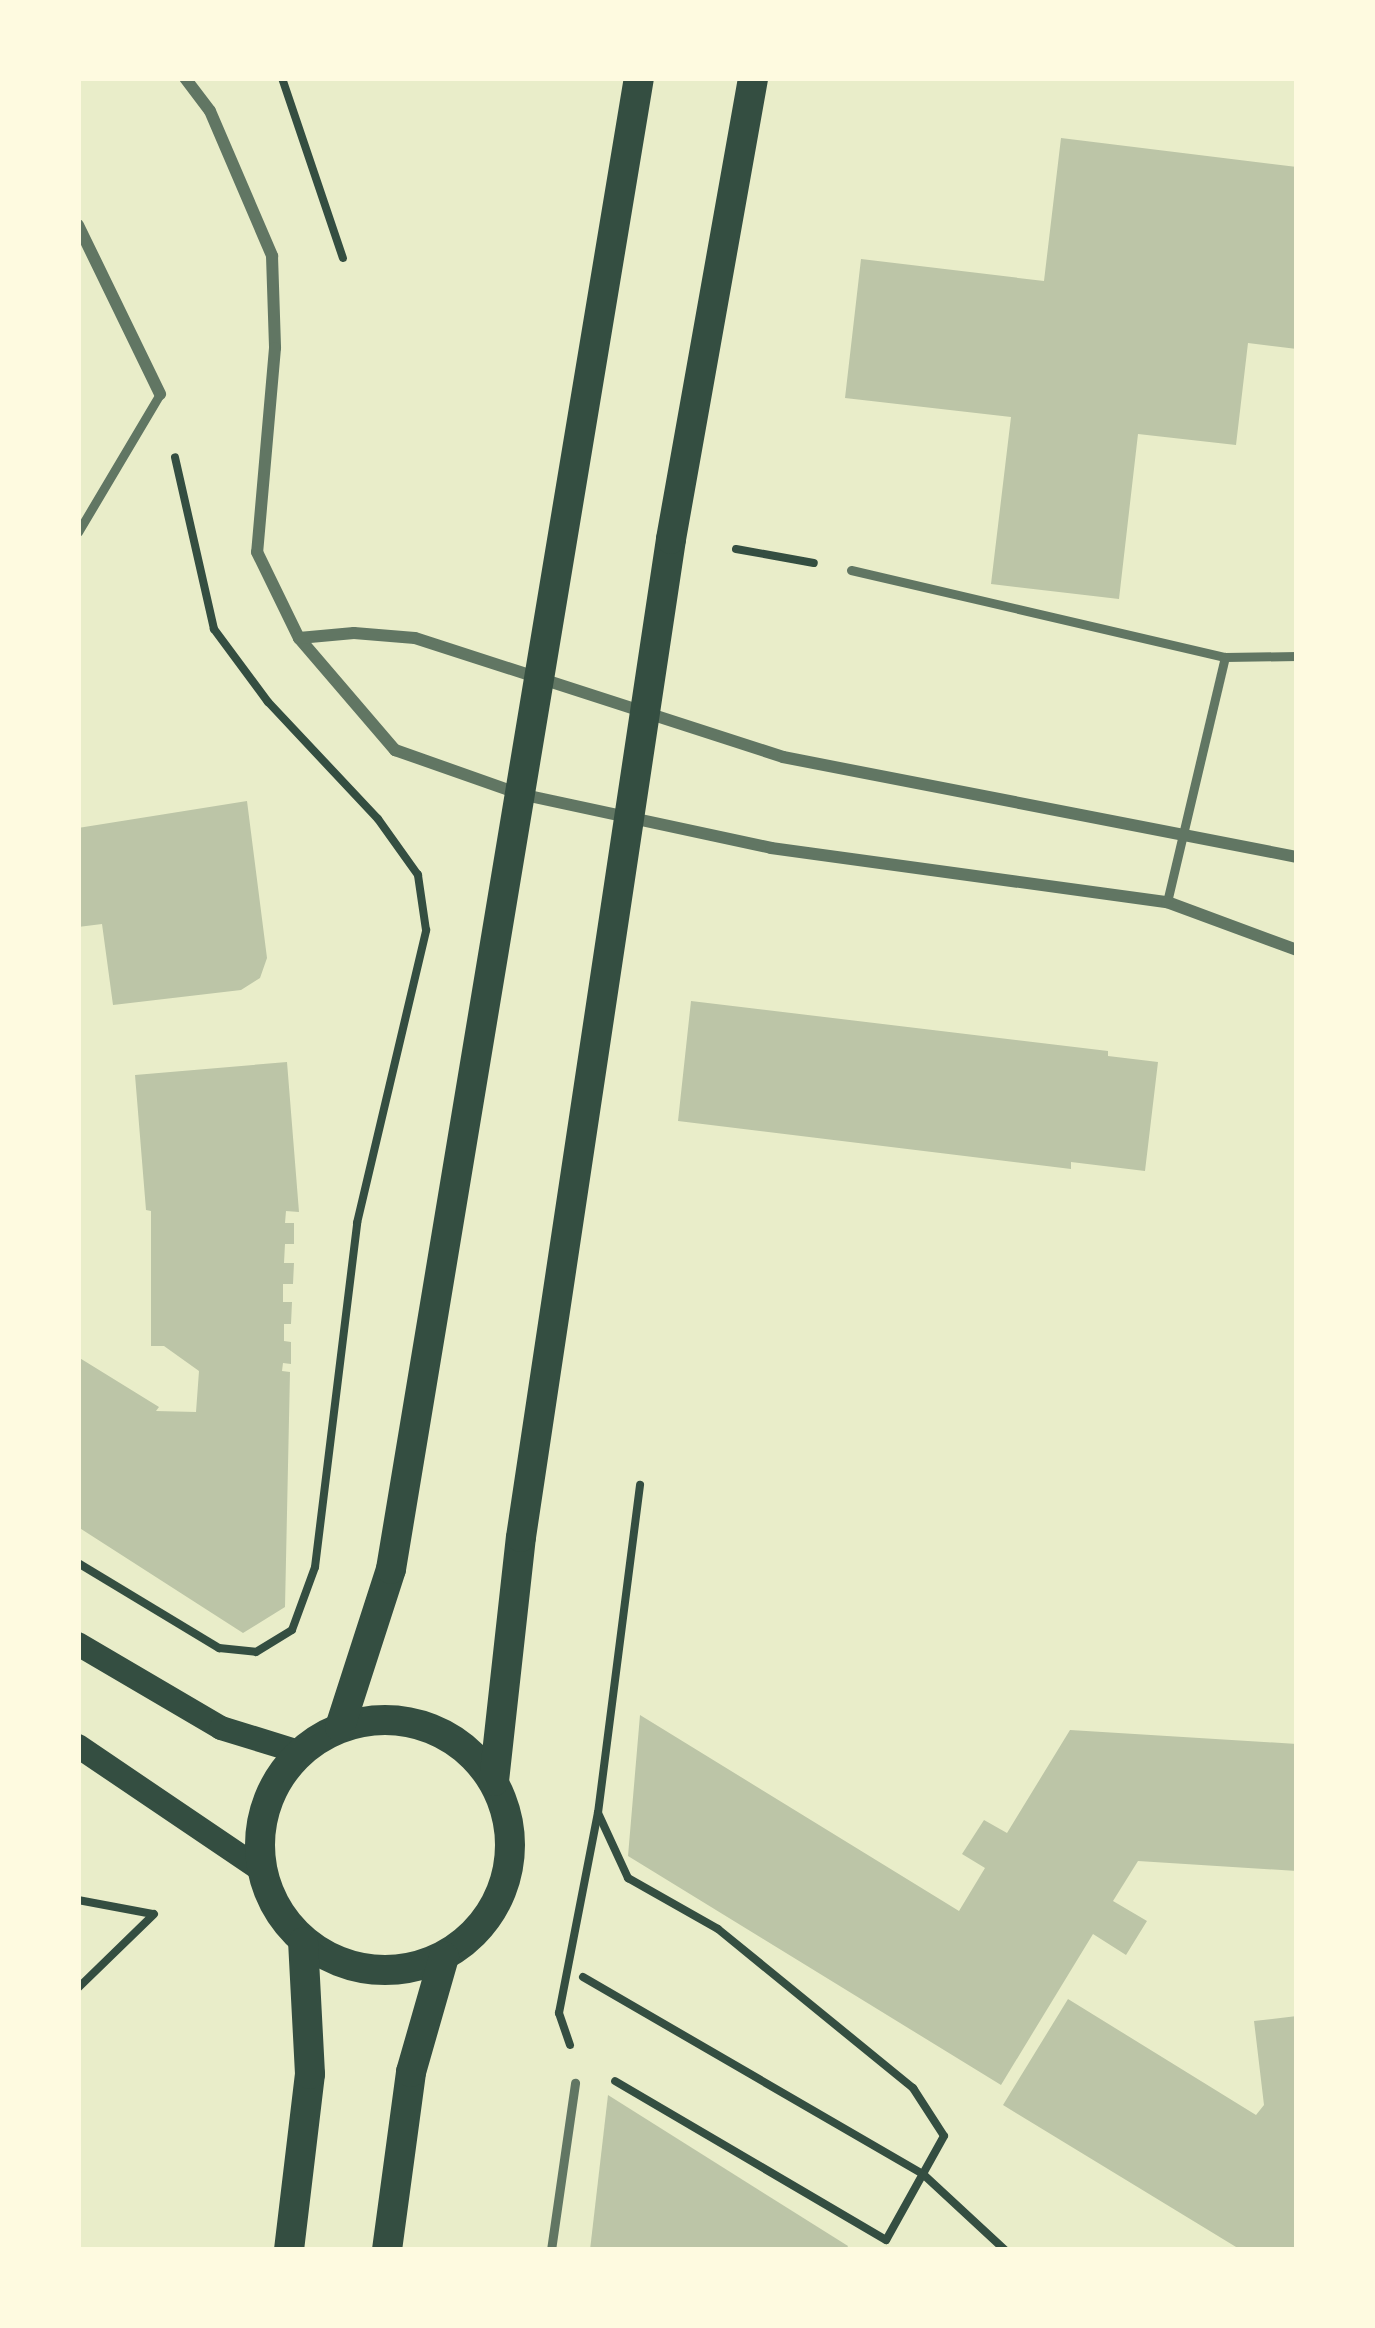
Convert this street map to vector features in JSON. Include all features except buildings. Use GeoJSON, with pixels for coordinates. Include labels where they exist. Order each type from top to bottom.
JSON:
{"type":"FeatureCollection","features":[{"type":"Feature","properties":{"kind":"main road"},"geometry":{"type":"LineString","coordinates":[[340,1727],[392,1569],[639,78]]}},
{"type":"Feature","properties":{"kind":"main road"},"geometry":{"type":"LineString","coordinates":[[494,1780],[521,1537],[645,713],[753,78]]}},
{"type":"Feature","properties":{"kind":"main road"},"geometry":{"type":"LineString","coordinates":[[78,1644],[221,1728],[298,1752]]}},
{"type":"Feature","properties":{"kind":"main road"},"geometry":{"type":"LineString","coordinates":[[384,1718],[428,1727],[468,1749],[494,1780],[509,1818],[510,1860],[500,1899],[476,1933],[444,1957],[408,1970],[371,1971],[335,1962],[304,1942],[276,1910],[261,1870],[260,1826],[273,1786],[298,1752],[340,1727],[384,1718]]}},
{"type":"Feature","properties":{"kind":"main road"},"geometry":{"type":"LineString","coordinates":[[78,1746],[261,1870]]}},
{"type":"Feature","properties":{"kind":"main road"},"geometry":{"type":"LineString","coordinates":[[289,2250],[310,2074],[304,1942]]}},
{"type":"Feature","properties":{"kind":"main road"},"geometry":{"type":"LineString","coordinates":[[387,2250],[411,2072],[444,1957]]}},
{"type":"Feature","properties":{"kind":"street"},"geometry":{"type":"LineString","coordinates":[[185,78],[210,111],[272,256],[275,348],[257,552],[299,638],[395,750],[520,794],[631,821],[771,848],[1167,902],[1297,950]]}},
{"type":"Feature","properties":{"kind":"street"},"geometry":{"type":"LineString","coordinates":[[78,225],[160,394]]}},
{"type":"Feature","properties":{"kind":"street"},"geometry":{"type":"LineString","coordinates":[[299,638],[354,633],[415,638],[783,757],[1297,857]]}},
{"type":"Feature","properties":{"kind":"lane"},"geometry":{"type":"LineString","coordinates":[[78,532],[160,394]]}},
{"type":"Feature","properties":{"kind":"lane"},"geometry":{"type":"LineString","coordinates":[[850,570],[1225,657],[1297,656]]}},
{"type":"Feature","properties":{"kind":"lane"},"geometry":{"type":"LineString","coordinates":[[1167,902],[1225,657]]}},
{"type":"Feature","properties":{"kind":"lane"},"geometry":{"type":"LineString","coordinates":[[551,2250],[575,2083]]}},
{"type":"Feature","properties":{"kind":"path"},"geometry":{"type":"LineString","coordinates":[[282,78],[343,258]]}},
{"type":"Feature","properties":{"kind":"path"},"geometry":{"type":"LineString","coordinates":[[736,549],[764,554]]}},
{"type":"Feature","properties":{"kind":"path"},"geometry":{"type":"LineString","coordinates":[[78,1563],[219,1648],[256,1652],[292,1630],[315,1567],[357,1223],[426,930],[418,875],[378,819]]}},
{"type":"Feature","properties":{"kind":"path"},"geometry":{"type":"LineString","coordinates":[[575,2083],[574,2057],[559,2013],[598,1813],[640,1485]]}},
{"type":"Feature","properties":{"kind":"path"},"geometry":{"type":"LineString","coordinates":[[574,2057],[886,2240],[944,2136],[913,2088],[718,1929],[628,1878],[598,1813]]}},
{"type":"Feature","properties":{"kind":"path"},"geometry":{"type":"LineString","coordinates":[[78,1900],[154,1914],[78,1988]]}},
{"type":"Feature","properties":{"kind":"path"},"geometry":{"type":"LineString","coordinates":[[583,1976],[924,2175],[1005,2250]]}}]}
